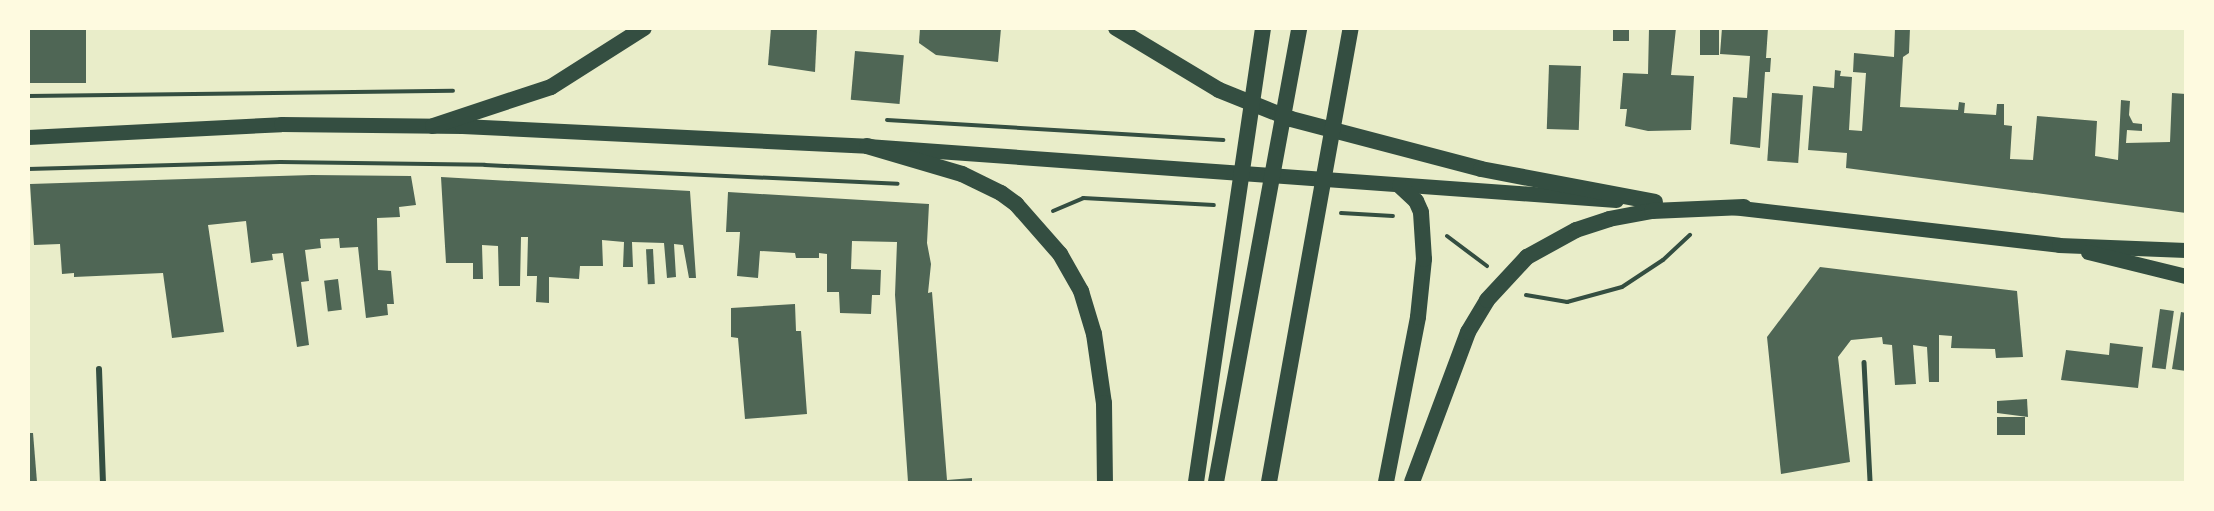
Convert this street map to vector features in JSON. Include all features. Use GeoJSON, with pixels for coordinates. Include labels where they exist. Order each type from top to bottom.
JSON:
{"type":"FeatureCollection","features":[{"type":"Feature","properties":{"kind":"highway"},"geometry":{"type":"LineString","coordinates":[[433,126],[551,87],[644,28]]}},
{"type":"Feature","properties":{"kind":"highway"},"geometry":{"type":"LineString","coordinates":[[1116,28],[1219,90],[1291,119],[1481,169],[1655,202]]}},
{"type":"Feature","properties":{"kind":"highway"},"geometry":{"type":"LineString","coordinates":[[1196,483],[1263,30]]}},
{"type":"Feature","properties":{"kind":"highway"},"geometry":{"type":"LineString","coordinates":[[1216,483],[1250,284],[1298,30]]}},
{"type":"Feature","properties":{"kind":"highway"},"geometry":{"type":"LineString","coordinates":[[1269,483],[1302,283],[1350,32]]}},
{"type":"Feature","properties":{"kind":"highway"},"geometry":{"type":"LineString","coordinates":[[867,146],[963,174],[1001,193],[1022,210],[1060,254],[1081,291],[1094,334],[1104,403],[1105,483]]}},
{"type":"Feature","properties":{"kind":"highway"},"geometry":{"type":"LineString","coordinates":[[1386,483],[1418,317],[1424,259],[1421,212],[1416,201],[1400,186]]}},
{"type":"Feature","properties":{"kind":"highway"},"geometry":{"type":"LineString","coordinates":[[1412,483],[1468,332],[1487,300],[1527,257],[1576,230],[1609,219],[1652,211],[1744,207]]}},
{"type":"Feature","properties":{"kind":"main road"},"geometry":{"type":"LineString","coordinates":[[28,137],[281,124],[433,126],[867,146],[1400,186],[1744,207],[2059,244],[2186,250]]}},
{"type":"Feature","properties":{"kind":"main road"},"geometry":{"type":"LineString","coordinates":[[28,129],[114,131]]}},
{"type":"Feature","properties":{"kind":"main road"},"geometry":{"type":"LineString","coordinates":[[2059,244],[2186,276]]}},
{"type":"Feature","properties":{"kind":"street"},"geometry":{"type":"LineString","coordinates":[[99,369],[103,483]]}},
{"type":"Feature","properties":{"kind":"lane"},"geometry":{"type":"LineString","coordinates":[[1864,362],[1870,483]]}},
{"type":"Feature","properties":{"kind":"path"},"geometry":{"type":"LineString","coordinates":[[28,96],[459,91]]}},
{"type":"Feature","properties":{"kind":"path"},"geometry":{"type":"LineString","coordinates":[[28,169],[280,162],[485,165],[711,174]]}},
{"type":"Feature","properties":{"kind":"building"},"geometry":{"type":"Polygon","coordinates":[[[28,28],[86,28],[86,83],[28,83],[28,28]]]}},
{"type":"Feature","properties":{"kind":"building"},"geometry":{"type":"Polygon","coordinates":[[[771,28],[817,30],[815,72],[768,65],[771,28]]]}},
{"type":"Feature","properties":{"kind":"building"},"geometry":{"type":"Polygon","coordinates":[[[920,28],[1001,28],[998,62],[936,55],[919,43],[920,28]]]}},
{"type":"Feature","properties":{"kind":"building"},"geometry":{"type":"Polygon","coordinates":[[[1613,28],[1629,28],[1629,41],[1613,41],[1613,28]]]}},
{"type":"Feature","properties":{"kind":"building"},"geometry":{"type":"Polygon","coordinates":[[[1649,28],[1676,28],[1671,75],[1694,76],[1691,130],[1648,131],[1625,126],[1627,109],[1620,109],[1623,73],[1648,74],[1649,28]]]}},
{"type":"Feature","properties":{"kind":"building"},"geometry":{"type":"Polygon","coordinates":[[[1700,28],[1719,28],[1719,55],[1700,55],[1700,28]]]}},
{"type":"Feature","properties":{"kind":"building"},"geometry":{"type":"Polygon","coordinates":[[[1722,28],[1768,28],[1766,58],[1771,58],[1770,72],[1765,72],[1760,148],[1730,144],[1733,97],[1747,98],[1750,56],[1720,54],[1722,28]]]}},
{"type":"Feature","properties":{"kind":"building"},"geometry":{"type":"Polygon","coordinates":[[[1895,28],[1910,28],[1909,53],[1903,57],[1900,107],[1958,110],[1959,102],[1965,103],[1964,113],[1996,115],[1997,104],[2004,104],[2004,125],[2012,126],[2010,159],[2033,160],[2037,116],[2097,121],[2095,156],[2118,160],[2121,100],[2130,101],[2129,115],[2133,123],[2142,124],[2142,131],[2127,130],[2126,143],[2170,142],[2172,93],[2186,94],[2186,213],[1846,168],[1847,153],[1808,150],[1813,86],[1834,88],[1835,70],[1841,71],[1840,76],[1852,77],[1849,130],[1862,131],[1866,73],[1853,72],[1854,53],[1894,57],[1895,28]]]}},
{"type":"Feature","properties":{"kind":"building"},"geometry":{"type":"Polygon","coordinates":[[[855,51],[904,55],[900,104],[851,100],[855,51]]]}},
{"type":"Feature","properties":{"kind":"building"},"geometry":{"type":"Polygon","coordinates":[[[1549,65],[1581,66],[1579,130],[1547,129],[1549,65]]]}},
{"type":"Feature","properties":{"kind":"building"},"geometry":{"type":"Polygon","coordinates":[[[1772,93],[1803,95],[1798,163],[1767,161],[1772,93]]]}},
{"type":"Feature","properties":{"kind":"building"},"geometry":{"type":"Polygon","coordinates":[[[312,175],[411,176],[416,205],[399,207],[400,217],[377,218],[378,270],[391,271],[394,304],[387,304],[388,315],[366,318],[358,247],[340,248],[339,238],[320,239],[321,248],[305,250],[309,281],[301,282],[309,345],[297,347],[283,253],[272,254],[273,260],[251,263],[246,221],[208,225],[224,332],[172,338],[163,273],[74,277],[74,273],[62,274],[60,244],[34,245],[30,184],[312,175]]]}},
{"type":"Feature","properties":{"kind":"building"},"geometry":{"type":"Polygon","coordinates":[[[441,177],[690,191],[696,278],[689,278],[683,245],[674,244],[676,277],[667,278],[664,243],[632,242],[633,267],[623,267],[624,242],[602,240],[603,266],[580,266],[579,279],[549,277],[549,303],[536,302],[537,276],[527,276],[528,237],[521,237],[520,286],[499,286],[498,246],[482,245],[483,279],[473,279],[473,263],[446,263],[441,177]]]}},
{"type":"Feature","properties":{"kind":"building"},"geometry":{"type":"Polygon","coordinates":[[[728,192],[929,204],[927,243],[931,264],[928,293],[932,292],[947,480],[972,478],[972,482],[908,482],[895,295],[897,242],[852,241],[851,269],[881,270],[880,295],[872,295],[871,314],[840,313],[839,292],[827,292],[827,254],[819,253],[819,258],[796,258],[795,253],[760,251],[758,278],[737,276],[740,232],[726,232],[728,192]]]}},
{"type":"Feature","properties":{"kind":"building"},"geometry":{"type":"Polygon","coordinates":[[[646,249],[653,249],[655,284],[648,284],[646,249]]]}},
{"type":"Feature","properties":{"kind":"building"},"geometry":{"type":"Polygon","coordinates":[[[1820,267],[2017,291],[2023,357],[1996,358],[1995,349],[1951,348],[1952,336],[1939,335],[1939,382],[1929,382],[1927,347],[1913,345],[1916,384],[1895,385],[1892,345],[1883,344],[1882,337],[1851,340],[1838,357],[1850,462],[1781,474],[1767,337],[1820,267]]]}},
{"type":"Feature","properties":{"kind":"building"},"geometry":{"type":"Polygon","coordinates":[[[338,279],[342,310],[328,311],[324,281],[338,279]]]}},
{"type":"Feature","properties":{"kind":"building"},"geometry":{"type":"Polygon","coordinates":[[[795,304],[796,331],[801,331],[807,414],[745,419],[738,338],[731,337],[731,308],[795,304]]]}},
{"type":"Feature","properties":{"kind":"building"},"geometry":{"type":"Polygon","coordinates":[[[2160,309],[2174,311],[2166,369],[2152,367],[2160,309]]]}},
{"type":"Feature","properties":{"kind":"building"},"geometry":{"type":"Polygon","coordinates":[[[2181,312],[2186,313],[2186,371],[2172,369],[2181,312]]]}},
{"type":"Feature","properties":{"kind":"building"},"geometry":{"type":"Polygon","coordinates":[[[2110,343],[2143,347],[2138,388],[2061,380],[2066,350],[2109,355],[2110,343]]]}},
{"type":"Feature","properties":{"kind":"building"},"geometry":{"type":"Polygon","coordinates":[[[2027,399],[2028,417],[1997,413],[1997,401],[2027,399]]]}},
{"type":"Feature","properties":{"kind":"building"},"geometry":{"type":"Polygon","coordinates":[[[1997,417],[2025,417],[2025,435],[1997,435],[1997,417]]]}},
{"type":"Feature","properties":{"kind":"building"},"geometry":{"type":"Polygon","coordinates":[[[28,433],[33,433],[37,482],[28,482],[28,433]]]}}]}
